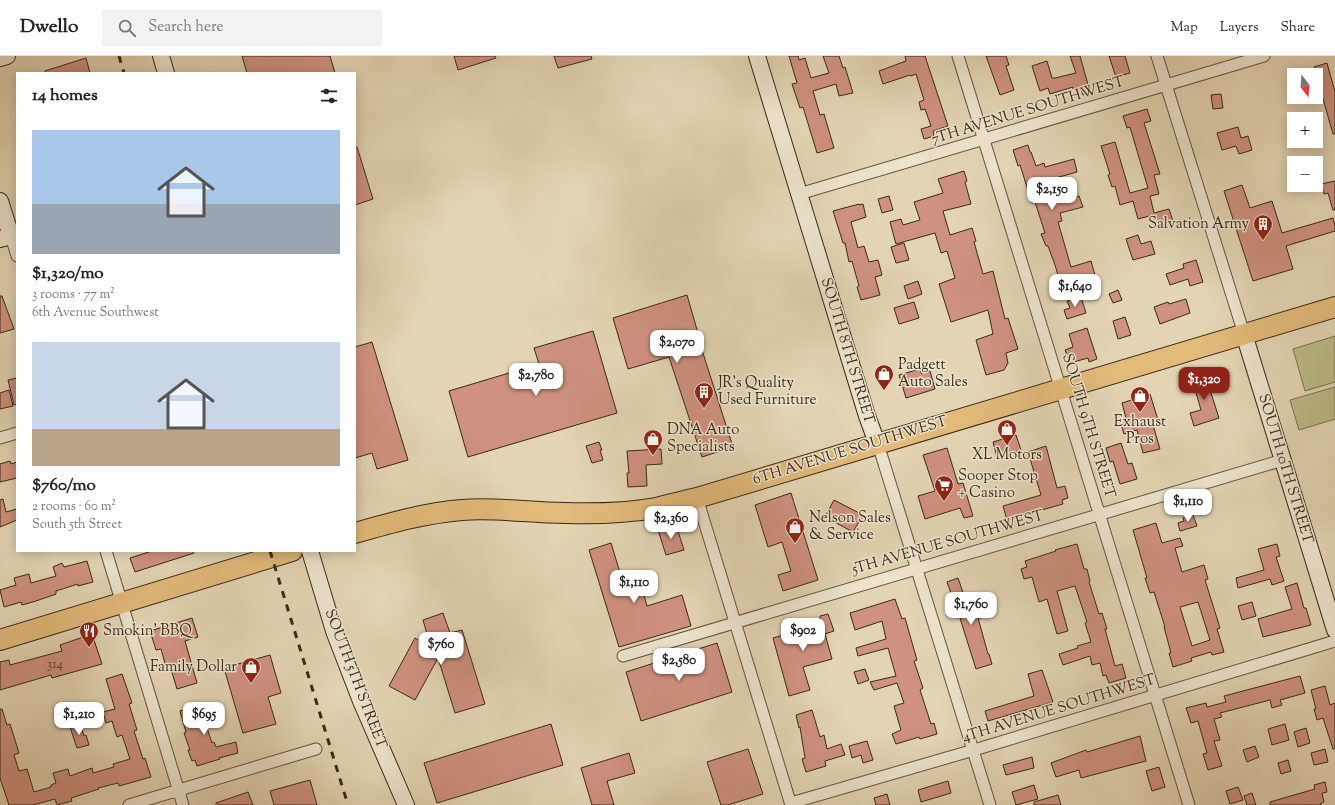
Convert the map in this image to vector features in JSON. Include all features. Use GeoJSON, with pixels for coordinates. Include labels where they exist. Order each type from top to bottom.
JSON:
{"type":"FeatureCollection","features":[{"type":"Feature","properties":{"kind":"highway","name":"6TH AVENUE SOUTHWEST"},"geometry":{"type":"LineString","coordinates":[[356,532],[392,522],[440,512],[486,509],[564,513],[612,513],[656,508],[697,498],[1060,388],[1335,307]]}},
{"type":"Feature","properties":{"kind":"highway"},"geometry":{"type":"LineString","coordinates":[[0,640],[289,552]]}},
{"type":"Feature","properties":{"kind":"street"},"geometry":{"type":"LineString","coordinates":[[0,58],[7,56]]}},
{"type":"Feature","properties":{"kind":"street"},"geometry":{"type":"LineString","coordinates":[[161,56],[166,72]]}},
{"type":"Feature","properties":{"kind":"street","name":"SOUTH 8TH STREET"},"geometry":{"type":"LineString","coordinates":[[757,56],[867,416],[882,457],[990,805]]}},
{"type":"Feature","properties":{"kind":"street","name":"SOUTH 9TH STREET"},"geometry":{"type":"LineString","coordinates":[[958,56],[1189,805]]}},
{"type":"Feature","properties":{"kind":"street","name":"SOUTH 10TH STREET"},"geometry":{"type":"LineString","coordinates":[[1157,56],[1335,630]]}},
{"type":"Feature","properties":{"kind":"street","name":"7TH AVENUE SOUTHWEST"},"geometry":{"type":"LineString","coordinates":[[799,194],[1264,56]]}},
{"type":"Feature","properties":{"kind":"street"},"geometry":{"type":"LineString","coordinates":[[0,201],[9,236],[16,254]]}},
{"type":"Feature","properties":{"kind":"street"},"geometry":{"type":"LineString","coordinates":[[0,438],[16,433]]}},
{"type":"Feature","properties":{"kind":"street","name":"5TH AVENUE SOUTHWEST"},"geometry":{"type":"LineString","coordinates":[[623,656],[1283,460]]}},
{"type":"Feature","properties":{"kind":"street"},"geometry":{"type":"LineString","coordinates":[[697,498],[791,804]]}},
{"type":"Feature","properties":{"kind":"street"},"geometry":{"type":"LineString","coordinates":[[106,552],[183,805]]}},
{"type":"Feature","properties":{"kind":"street","name":"SOUTH 5TH STREET"},"geometry":{"type":"LineString","coordinates":[[310,552],[334,631],[361,701],[406,805]]}},
{"type":"Feature","properties":{"kind":"street","name":"4TH AVENUE SOUTHWEST"},"geometry":{"type":"LineString","coordinates":[[791,804],[1335,641]]}},
{"type":"Feature","properties":{"kind":"street"},"geometry":{"type":"LineString","coordinates":[[129,805],[316,749]]}},
{"type":"Feature","properties":{"kind":"green space"},"geometry":{"type":"Polygon","coordinates":[[[1335,336],[1335,382],[1305,391],[1293,349],[1335,336]]]}},
{"type":"Feature","properties":{"kind":"green space"},"geometry":{"type":"Polygon","coordinates":[[[1335,387],[1335,419],[1299,430],[1290,400],[1335,387]]]}},
{"type":"Feature","properties":{"kind":"building"},"geometry":{"type":"Polygon","coordinates":[[[242,56],[330,56],[335,72],[247,72],[242,56]]]}},
{"type":"Feature","properties":{"kind":"building"},"geometry":{"type":"Polygon","coordinates":[[[454,56],[495,56],[496,58],[458,70],[454,56]]]}},
{"type":"Feature","properties":{"kind":"building"},"geometry":{"type":"Polygon","coordinates":[[[554,56],[591,56],[592,59],[558,68],[554,56]]]}},
{"type":"Feature","properties":{"kind":"building"},"geometry":{"type":"Polygon","coordinates":[[[789,56],[798,56],[799,60],[805,58],[811,78],[829,73],[823,56],[839,56],[843,68],[845,67],[853,93],[839,96],[836,84],[813,91],[820,115],[824,114],[834,148],[817,153],[803,107],[800,108],[792,84],[797,83],[789,56]]]}},
{"type":"Feature","properties":{"kind":"building"},"geometry":{"type":"Polygon","coordinates":[[[905,56],[925,56],[948,126],[933,131],[934,136],[924,139],[921,129],[931,126],[925,109],[921,110],[919,102],[924,100],[916,74],[883,84],[879,71],[906,61],[905,56]]]}},
{"type":"Feature","properties":{"kind":"building"},"geometry":{"type":"Polygon","coordinates":[[[986,56],[1006,56],[1009,65],[1006,66],[1014,90],[1000,95],[986,56]]]}},
{"type":"Feature","properties":{"kind":"building"},"geometry":{"type":"Polygon","coordinates":[[[1070,56],[1080,56],[1090,92],[1083,95],[1080,87],[1073,89],[1073,87],[1050,94],[1048,88],[1040,91],[1032,66],[1047,61],[1052,78],[1076,73],[1070,56]]]}},
{"type":"Feature","properties":{"kind":"building"},"geometry":{"type":"Polygon","coordinates":[[[1109,56],[1125,56],[1130,73],[1116,77],[1109,56]]]}},
{"type":"Feature","properties":{"kind":"building"},"geometry":{"type":"Polygon","coordinates":[[[86,58],[90,72],[45,72],[86,58]]]}},
{"type":"Feature","properties":{"kind":"building"},"geometry":{"type":"Polygon","coordinates":[[[1327,63],[1335,92],[1335,134],[1333,134],[1323,99],[1323,68],[1314,67],[1327,63]]]}},
{"type":"Feature","properties":{"kind":"building"},"geometry":{"type":"Polygon","coordinates":[[[1221,94],[1223,108],[1213,109],[1211,95],[1221,94]]]}},
{"type":"Feature","properties":{"kind":"building"},"geometry":{"type":"Polygon","coordinates":[[[1147,109],[1151,121],[1144,123],[1160,174],[1154,175],[1159,194],[1150,196],[1154,213],[1169,209],[1173,221],[1156,226],[1153,215],[1138,219],[1133,201],[1120,205],[1115,186],[1112,187],[1108,175],[1110,174],[1101,146],[1115,142],[1130,193],[1148,188],[1130,127],[1127,128],[1123,116],[1147,109]]]}},
{"type":"Feature","properties":{"kind":"building"},"geometry":{"type":"Polygon","coordinates":[[[1238,127],[1241,138],[1248,136],[1252,150],[1239,154],[1236,146],[1222,150],[1217,133],[1238,127]]]}},
{"type":"Feature","properties":{"kind":"building"},"geometry":{"type":"Polygon","coordinates":[[[1028,145],[1036,166],[1044,163],[1045,167],[1074,159],[1077,172],[1052,179],[1058,201],[1079,196],[1083,207],[1060,213],[1062,221],[1058,222],[1071,267],[1091,261],[1095,275],[1061,285],[1048,246],[1046,246],[1041,234],[1045,233],[1035,202],[1032,203],[1020,165],[1018,166],[1013,150],[1028,145]]]}},
{"type":"Feature","properties":{"kind":"building"},"geometry":{"type":"Polygon","coordinates":[[[356,147],[357,147],[373,199],[356,205],[356,147]]]}},
{"type":"Feature","properties":{"kind":"building"},"geometry":{"type":"Polygon","coordinates":[[[964,171],[967,181],[965,182],[971,204],[943,211],[950,235],[972,228],[976,241],[974,242],[983,274],[993,271],[1005,319],[1008,318],[1018,349],[1006,353],[1008,363],[1004,370],[986,375],[976,340],[993,334],[988,310],[951,322],[939,284],[955,278],[947,251],[941,253],[935,233],[896,244],[890,222],[901,219],[903,225],[920,220],[914,202],[943,193],[938,179],[964,171]]]}},
{"type":"Feature","properties":{"kind":"building"},"geometry":{"type":"Polygon","coordinates":[[[1335,181],[1335,210],[1333,210],[1328,193],[1324,194],[1323,184],[1335,181]]]}},
{"type":"Feature","properties":{"kind":"building","name":"Salvation Army"},"geometry":{"type":"Polygon","coordinates":[[[1242,185],[1250,208],[1272,201],[1282,233],[1333,218],[1335,231],[1286,246],[1293,269],[1253,281],[1224,191],[1242,185]]]}},
{"type":"Feature","properties":{"kind":"building"},"geometry":{"type":"Polygon","coordinates":[[[889,196],[893,210],[882,213],[878,199],[889,196]]]}},
{"type":"Feature","properties":{"kind":"building"},"geometry":{"type":"Polygon","coordinates":[[[863,204],[866,217],[851,222],[858,248],[864,246],[869,262],[878,260],[882,275],[875,277],[880,295],[861,300],[852,261],[849,262],[845,243],[843,243],[833,211],[863,204]]]}},
{"type":"Feature","properties":{"kind":"building"},"geometry":{"type":"Polygon","coordinates":[[[1138,235],[1141,244],[1151,241],[1155,254],[1133,260],[1126,239],[1138,235]]]}},
{"type":"Feature","properties":{"kind":"building"},"geometry":{"type":"Polygon","coordinates":[[[904,243],[909,260],[896,263],[891,247],[904,243]]]}},
{"type":"Feature","properties":{"kind":"building"},"geometry":{"type":"Polygon","coordinates":[[[1196,260],[1203,282],[1190,286],[1188,279],[1170,285],[1166,274],[1184,268],[1183,264],[1196,260]]]}},
{"type":"Feature","properties":{"kind":"building"},"geometry":{"type":"Polygon","coordinates":[[[918,281],[922,294],[908,299],[904,286],[918,281]]]}},
{"type":"Feature","properties":{"kind":"building"},"geometry":{"type":"Polygon","coordinates":[[[1118,290],[1122,300],[1113,303],[1109,294],[1118,290]]]}},
{"type":"Feature","properties":{"kind":"building"},"geometry":{"type":"Polygon","coordinates":[[[687,295],[701,347],[733,447],[702,457],[669,357],[628,369],[613,318],[687,295]]]}},
{"type":"Feature","properties":{"kind":"building"},"geometry":{"type":"Polygon","coordinates":[[[0,296],[2,296],[14,329],[0,333],[0,296]]]}},
{"type":"Feature","properties":{"kind":"building"},"geometry":{"type":"Polygon","coordinates":[[[1081,297],[1086,313],[1067,319],[1064,310],[1070,308],[1067,301],[1081,297]]]}},
{"type":"Feature","properties":{"kind":"building"},"geometry":{"type":"Polygon","coordinates":[[[1186,299],[1190,313],[1160,324],[1154,307],[1168,302],[1169,304],[1186,299]]]}},
{"type":"Feature","properties":{"kind":"building"},"geometry":{"type":"Polygon","coordinates":[[[914,302],[919,318],[899,324],[894,308],[914,302]]]}},
{"type":"Feature","properties":{"kind":"building"},"geometry":{"type":"Polygon","coordinates":[[[1125,317],[1131,335],[1118,339],[1113,321],[1125,317]]]}},
{"type":"Feature","properties":{"kind":"building"},"geometry":{"type":"Polygon","coordinates":[[[1087,328],[1097,359],[1089,362],[1088,358],[1070,363],[1065,350],[1073,347],[1069,334],[1087,328]]]}},
{"type":"Feature","properties":{"kind":"building"},"geometry":{"type":"Polygon","coordinates":[[[593,331],[617,413],[468,457],[449,391],[539,364],[534,348],[593,331]]]}},
{"type":"Feature","properties":{"kind":"building"},"geometry":{"type":"Polygon","coordinates":[[[372,342],[408,460],[377,469],[372,453],[356,458],[356,347],[372,342]]]}},
{"type":"Feature","properties":{"kind":"building"},"geometry":{"type":"Polygon","coordinates":[[[920,369],[921,373],[930,371],[935,389],[906,398],[899,375],[920,369]]]}},
{"type":"Feature","properties":{"kind":"building"},"geometry":{"type":"Polygon","coordinates":[[[1209,374],[1214,392],[1211,393],[1219,418],[1194,426],[1190,413],[1201,410],[1192,379],[1209,374]]]}},
{"type":"Feature","properties":{"kind":"building"},"geometry":{"type":"Polygon","coordinates":[[[16,378],[16,404],[14,405],[8,380],[16,378]]]}},
{"type":"Feature","properties":{"kind":"building"},"geometry":{"type":"Polygon","coordinates":[[[9,390],[13,406],[0,409],[0,393],[9,390]]]}},
{"type":"Feature","properties":{"kind":"building","name":"Exhaust Pros"},"geometry":{"type":"Polygon","coordinates":[[[1150,394],[1159,423],[1153,425],[1160,449],[1143,453],[1137,430],[1124,434],[1121,424],[1127,422],[1122,403],[1150,394]]]}},
{"type":"Feature","properties":{"kind":"building","name":"XL Motors"},"geometry":{"type":"Polygon","coordinates":[[[1016,435],[1021,450],[997,457],[993,442],[1016,435]]]}},
{"type":"Feature","properties":{"kind":"building"},"geometry":{"type":"Polygon","coordinates":[[[599,442],[603,460],[592,463],[586,446],[599,442]]]}},
{"type":"Feature","properties":{"kind":"building"},"geometry":{"type":"Polygon","coordinates":[[[1121,443],[1128,464],[1132,463],[1137,479],[1120,484],[1113,461],[1110,462],[1106,448],[1121,443]]]}},
{"type":"Feature","properties":{"kind":"building"},"geometry":{"type":"Polygon","coordinates":[[[1046,446],[1057,488],[1065,486],[1068,498],[1062,500],[1063,504],[1007,520],[1003,506],[1041,495],[1028,452],[1046,446]]]}},
{"type":"Feature","properties":{"kind":"building"},"geometry":{"type":"Polygon","coordinates":[[[947,448],[958,484],[963,483],[973,516],[964,518],[960,508],[925,519],[918,496],[935,491],[923,455],[947,448]]]}},
{"type":"Feature","properties":{"kind":"building"},"geometry":{"type":"Polygon","coordinates":[[[661,449],[662,464],[646,465],[647,486],[628,487],[627,473],[629,473],[627,451],[661,449]]]}},
{"type":"Feature","properties":{"kind":"building"},"geometry":{"type":"Polygon","coordinates":[[[10,461],[11,464],[16,462],[16,478],[0,482],[0,464],[10,461]]]}},
{"type":"Feature","properties":{"kind":"building","name":"Nelson Sales & Service"},"geometry":{"type":"Polygon","coordinates":[[[791,493],[818,580],[783,591],[778,575],[791,571],[782,542],[768,547],[755,505],[791,493]]]}},
{"type":"Feature","properties":{"kind":"building"},"geometry":{"type":"Polygon","coordinates":[[[3,499],[6,512],[16,509],[16,520],[0,527],[0,500],[3,499]]]}},
{"type":"Feature","properties":{"kind":"building"},"geometry":{"type":"Polygon","coordinates":[[[834,500],[863,515],[853,532],[825,517],[834,500]]]}},
{"type":"Feature","properties":{"kind":"building"},"geometry":{"type":"Polygon","coordinates":[[[1193,515],[1197,526],[1180,531],[1178,523],[1184,521],[1183,518],[1193,515]]]}},
{"type":"Feature","properties":{"kind":"building"},"geometry":{"type":"Polygon","coordinates":[[[1156,523],[1162,543],[1180,538],[1183,546],[1175,548],[1182,572],[1204,565],[1208,579],[1205,580],[1220,628],[1217,629],[1224,652],[1212,655],[1211,652],[1191,658],[1192,661],[1173,667],[1165,627],[1154,592],[1150,593],[1145,578],[1147,578],[1133,530],[1156,523]],[[1198,602],[1180,607],[1192,646],[1210,640],[1198,602]]]}},
{"type":"Feature","properties":{"kind":"building"},"geometry":{"type":"Polygon","coordinates":[[[676,525],[684,550],[666,555],[658,530],[676,525]]]}},
{"type":"Feature","properties":{"kind":"building"},"geometry":{"type":"Polygon","coordinates":[[[611,543],[624,586],[640,581],[647,606],[682,595],[691,626],[619,647],[589,550],[611,543]]]}},
{"type":"Feature","properties":{"kind":"building"},"geometry":{"type":"Polygon","coordinates":[[[1077,544],[1084,569],[1087,569],[1089,582],[1099,614],[1102,613],[1107,629],[1105,629],[1115,666],[1122,664],[1126,678],[1109,683],[1106,675],[1103,676],[1100,663],[1092,665],[1090,656],[1063,665],[1059,654],[1091,642],[1085,623],[1087,622],[1075,586],[1057,591],[1068,631],[1057,634],[1047,599],[1039,602],[1032,577],[1024,579],[1021,569],[1027,567],[1025,561],[1077,544]]]}},
{"type":"Feature","properties":{"kind":"building"},"geometry":{"type":"Polygon","coordinates":[[[1277,544],[1280,556],[1276,557],[1284,581],[1272,585],[1270,579],[1238,588],[1236,578],[1264,570],[1258,549],[1277,544]]]}},
{"type":"Feature","properties":{"kind":"building"},"geometry":{"type":"Polygon","coordinates":[[[149,552],[194,553],[135,572],[130,558],[149,552]]]}},
{"type":"Feature","properties":{"kind":"building"},"geometry":{"type":"Polygon","coordinates":[[[87,561],[93,582],[78,586],[78,584],[56,591],[56,594],[22,605],[21,602],[4,607],[0,590],[16,585],[14,578],[29,574],[31,583],[56,576],[53,567],[62,563],[64,567],[87,561]]]}},
{"type":"Feature","properties":{"kind":"building"},"geometry":{"type":"Polygon","coordinates":[[[958,578],[968,607],[977,604],[981,618],[978,618],[992,664],[976,669],[953,596],[947,582],[958,578]]]}},
{"type":"Feature","properties":{"kind":"building"},"geometry":{"type":"Polygon","coordinates":[[[1297,583],[1304,608],[1306,608],[1311,625],[1263,637],[1258,619],[1292,609],[1285,587],[1297,583]]]}},
{"type":"Feature","properties":{"kind":"building"},"geometry":{"type":"Polygon","coordinates":[[[895,599],[902,619],[905,618],[917,660],[914,661],[923,688],[920,690],[931,724],[934,723],[937,734],[920,739],[919,737],[896,744],[892,734],[901,730],[894,706],[904,703],[897,683],[874,690],[870,682],[896,676],[888,648],[858,656],[856,648],[886,639],[882,621],[855,630],[850,613],[895,599]]]}},
{"type":"Feature","properties":{"kind":"building"},"geometry":{"type":"Polygon","coordinates":[[[1252,602],[1256,616],[1242,620],[1238,606],[1252,602]]]}},
{"type":"Feature","properties":{"kind":"building"},"geometry":{"type":"Polygon","coordinates":[[[443,613],[450,633],[462,630],[485,704],[455,713],[438,658],[415,700],[389,686],[415,638],[431,648],[423,620],[443,613]]]}},
{"type":"Feature","properties":{"kind":"building"},"geometry":{"type":"Polygon","coordinates":[[[828,614],[834,631],[825,634],[832,659],[803,667],[810,690],[789,696],[773,638],[790,633],[788,627],[800,623],[801,626],[820,619],[820,616],[828,614]]]}},
{"type":"Feature","properties":{"kind":"building"},"geometry":{"type":"Polygon","coordinates":[[[192,618],[198,637],[185,641],[197,683],[177,689],[170,666],[166,667],[161,649],[156,650],[150,631],[192,618]]]}},
{"type":"Feature","properties":{"kind":"building"},"geometry":{"type":"Polygon","coordinates":[[[92,634],[102,664],[52,678],[51,675],[0,690],[0,662],[9,660],[10,665],[62,651],[60,645],[92,634]]]}},
{"type":"Feature","properties":{"kind":"building"},"geometry":{"type":"Polygon","coordinates":[[[717,643],[732,692],[641,721],[626,672],[717,643]]]}},
{"type":"Feature","properties":{"kind":"building"},"geometry":{"type":"Polygon","coordinates":[[[270,655],[281,693],[268,697],[276,724],[243,733],[224,668],[270,655]]]}},
{"type":"Feature","properties":{"kind":"building"},"geometry":{"type":"Polygon","coordinates":[[[865,669],[869,680],[858,684],[854,672],[865,669]]]}},
{"type":"Feature","properties":{"kind":"building"},"geometry":{"type":"Polygon","coordinates":[[[1042,670],[1053,702],[988,721],[985,711],[1034,696],[1028,674],[1042,670]]]}},
{"type":"Feature","properties":{"kind":"building"},"geometry":{"type":"Polygon","coordinates":[[[122,674],[132,703],[129,704],[137,730],[134,731],[143,759],[145,758],[151,777],[119,786],[118,783],[98,788],[99,789],[71,798],[72,801],[57,805],[55,799],[33,805],[9,805],[0,778],[0,709],[2,709],[7,725],[10,724],[19,753],[14,755],[19,771],[27,769],[34,792],[51,787],[51,785],[56,783],[53,773],[68,769],[70,776],[92,768],[93,773],[114,767],[113,764],[130,759],[122,735],[117,737],[112,721],[106,723],[103,712],[115,709],[106,679],[122,674]]]}},
{"type":"Feature","properties":{"kind":"building"},"geometry":{"type":"Polygon","coordinates":[[[1300,676],[1305,693],[1280,700],[1282,705],[1272,708],[1270,700],[1220,713],[1222,717],[1214,719],[1220,740],[1214,741],[1222,766],[1208,770],[1203,754],[1207,753],[1198,721],[1191,723],[1186,708],[1206,703],[1207,707],[1226,702],[1224,696],[1300,676]]]}},
{"type":"Feature","properties":{"kind":"building"},"geometry":{"type":"Polygon","coordinates":[[[1325,686],[1330,705],[1335,703],[1335,749],[1333,749],[1323,718],[1317,720],[1314,709],[1316,709],[1311,690],[1325,686]]]}},
{"type":"Feature","properties":{"kind":"building"},"geometry":{"type":"Polygon","coordinates":[[[215,704],[220,718],[205,722],[212,743],[214,742],[216,747],[236,742],[238,753],[197,766],[195,760],[192,761],[188,750],[190,750],[184,733],[186,732],[180,711],[196,706],[197,710],[215,704]]]}},
{"type":"Feature","properties":{"kind":"building"},"geometry":{"type":"Polygon","coordinates":[[[812,710],[820,737],[824,735],[827,749],[841,744],[845,755],[825,761],[826,766],[806,772],[802,759],[805,758],[800,727],[799,728],[796,715],[812,710]]]}},
{"type":"Feature","properties":{"kind":"building"},"geometry":{"type":"Polygon","coordinates":[[[80,724],[89,745],[77,748],[70,727],[80,724]]]}},
{"type":"Feature","properties":{"kind":"building"},"geometry":{"type":"Polygon","coordinates":[[[551,724],[563,765],[437,803],[424,763],[551,724]]]}},
{"type":"Feature","properties":{"kind":"building"},"geometry":{"type":"Polygon","coordinates":[[[1285,724],[1289,740],[1272,745],[1268,729],[1285,724]]]}},
{"type":"Feature","properties":{"kind":"building"},"geometry":{"type":"Polygon","coordinates":[[[1306,728],[1310,743],[1298,747],[1294,732],[1306,728]]]}},
{"type":"Feature","properties":{"kind":"building"},"geometry":{"type":"Polygon","coordinates":[[[1140,736],[1146,761],[1081,778],[1079,770],[1056,777],[1051,763],[1086,750],[1087,752],[1140,736]]]}},
{"type":"Feature","properties":{"kind":"building"},"geometry":{"type":"Polygon","coordinates":[[[867,741],[873,760],[863,763],[861,755],[852,758],[849,746],[867,741]]]}},
{"type":"Feature","properties":{"kind":"building"},"geometry":{"type":"Polygon","coordinates":[[[1255,746],[1259,757],[1247,762],[1243,750],[1255,746]]]}},
{"type":"Feature","properties":{"kind":"building"},"geometry":{"type":"Polygon","coordinates":[[[748,749],[763,794],[728,805],[721,805],[707,762],[748,749]]]}},
{"type":"Feature","properties":{"kind":"building"},"geometry":{"type":"Polygon","coordinates":[[[1325,749],[1328,762],[1314,765],[1311,753],[1325,749]]]}},
{"type":"Feature","properties":{"kind":"building"},"geometry":{"type":"Polygon","coordinates":[[[629,753],[635,773],[607,781],[614,805],[592,805],[581,768],[629,753]]]}},
{"type":"Feature","properties":{"kind":"building"},"geometry":{"type":"Polygon","coordinates":[[[1032,757],[1034,768],[1006,775],[1003,765],[1032,757]]]}},
{"type":"Feature","properties":{"kind":"building"},"geometry":{"type":"Polygon","coordinates":[[[1288,760],[1291,771],[1281,774],[1278,763],[1288,760]]]}},
{"type":"Feature","properties":{"kind":"building"},"geometry":{"type":"Polygon","coordinates":[[[1159,767],[1165,787],[1152,791],[1146,771],[1159,767]]]}},
{"type":"Feature","properties":{"kind":"building"},"geometry":{"type":"Polygon","coordinates":[[[310,780],[317,805],[274,805],[270,791],[310,780]]]}},
{"type":"Feature","properties":{"kind":"building"},"geometry":{"type":"Polygon","coordinates":[[[948,781],[951,793],[921,802],[918,790],[948,781]]]}},
{"type":"Feature","properties":{"kind":"building"},"geometry":{"type":"Polygon","coordinates":[[[1325,782],[1327,792],[1322,793],[1324,802],[1321,803],[1321,805],[1270,805],[1270,802],[1315,789],[1314,785],[1325,782]]]}},
{"type":"Feature","properties":{"kind":"building"},"geometry":{"type":"Polygon","coordinates":[[[1034,785],[1038,799],[1016,805],[1012,792],[1034,785]]]}},
{"type":"Feature","properties":{"kind":"building"},"geometry":{"type":"Polygon","coordinates":[[[1238,787],[1243,800],[1230,804],[1226,791],[1238,787]]]}},
{"type":"Feature","properties":{"kind":"building"},"geometry":{"type":"Polygon","coordinates":[[[248,792],[253,805],[216,805],[216,803],[248,792]]]}},
{"type":"Feature","properties":{"kind":"building"},"geometry":{"type":"Polygon","coordinates":[[[1252,793],[1256,805],[1247,805],[1244,796],[1252,793]]]}},
{"type":"Feature","properties":{"kind":"building"},"geometry":{"type":"Polygon","coordinates":[[[887,794],[890,805],[876,805],[874,798],[887,794]]]}},
{"type":"Feature","properties":{"kind":"building"},"geometry":{"type":"Polygon","coordinates":[[[1058,795],[1061,805],[1034,805],[1034,802],[1058,795]]]}},
{"type":"Feature","properties":{"kind":"railway"},"geometry":{"type":"LineString","coordinates":[[119,56],[124,72]]}},
{"type":"Feature","properties":{"kind":"railway"},"geometry":{"type":"LineString","coordinates":[[270,552],[348,805]]}},
{"type":"Feature","properties":{"kind":"place","name":"Salvation Army"},"geometry":{"type":"Point","coordinates":[1263,241]}},
{"type":"Feature","properties":{"kind":"place","name":"Padgett Auto Sales"},"geometry":{"type":"Point","coordinates":[884,391]}},
{"type":"Feature","properties":{"kind":"place","name":"JR's Quality Used Furniture"},"geometry":{"type":"Point","coordinates":[704,409]}},
{"type":"Feature","properties":{"kind":"place","name":"Exhaust Pros"},"geometry":{"type":"Point","coordinates":[1140,413]}},
{"type":"Feature","properties":{"kind":"place","name":"XL Motors"},"geometry":{"type":"Point","coordinates":[1007,446]}},
{"type":"Feature","properties":{"kind":"place","name":"DNA Auto Specialists"},"geometry":{"type":"Point","coordinates":[653,456]}},
{"type":"Feature","properties":{"kind":"place","name":"Sooper Stop + Casino"},"geometry":{"type":"Point","coordinates":[944,502]}},
{"type":"Feature","properties":{"kind":"place","name":"Nelson Sales & Service"},"geometry":{"type":"Point","coordinates":[795,544]}},
{"type":"Feature","properties":{"kind":"place","name":"Smokin' BBQ"},"geometry":{"type":"Point","coordinates":[89,648]}},
{"type":"Feature","properties":{"kind":"place","name":"Family Dollar"},"geometry":{"type":"Point","coordinates":[251,684]}}]}
